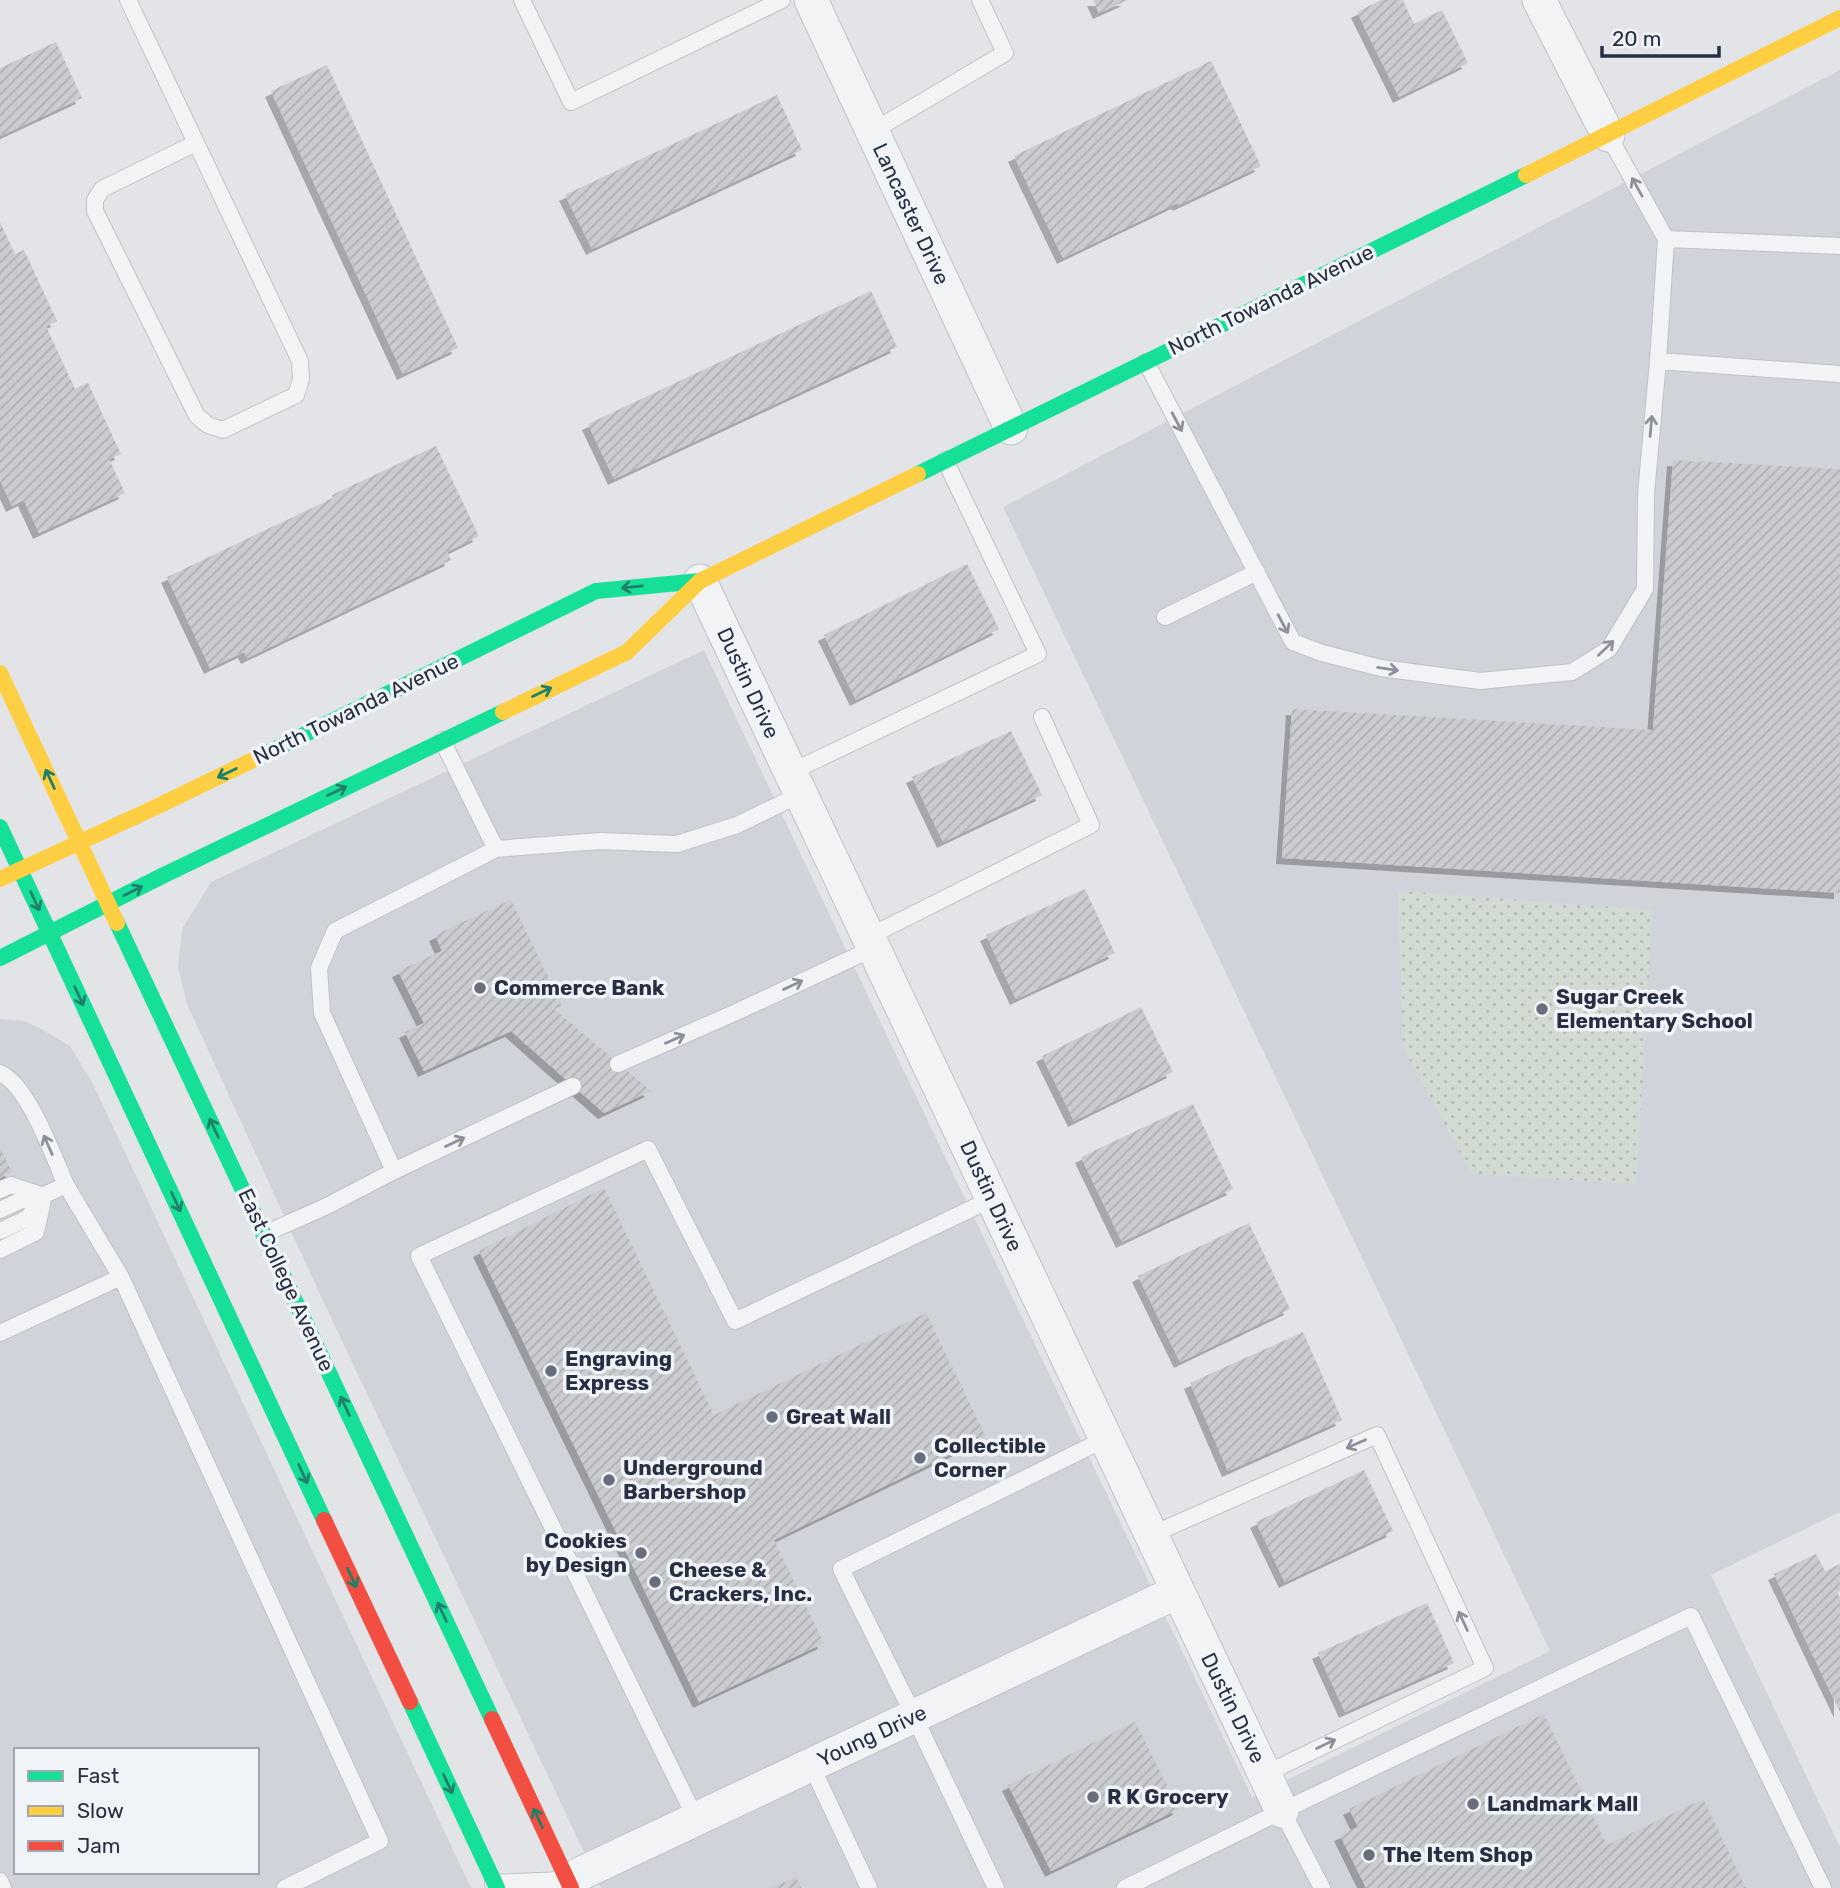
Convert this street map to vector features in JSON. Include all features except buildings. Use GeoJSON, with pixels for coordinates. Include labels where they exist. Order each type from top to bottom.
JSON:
{"type":"FeatureCollection","features":[{"type":"Feature","properties":{"kind":"main road","name":"North Towanda Avenue"},"geometry":{"type":"LineString","coordinates":[[0,958],[627,652],[700,581],[1608,135],[1840,18]]}},
{"type":"Feature","properties":{"kind":"main road","name":"North Towanda Avenue"},"geometry":{"type":"LineString","coordinates":[[0,879],[166,802],[596,591],[700,581]]}},
{"type":"Feature","properties":{"kind":"main road","name":"East College Avenue"},"geometry":{"type":"LineString","coordinates":[[0,673],[566,1885]]}},
{"type":"Feature","properties":{"kind":"main road"},"geometry":{"type":"LineString","coordinates":[[0,827],[491,1886]]}},
{"type":"Feature","properties":{"kind":"street","name":"Lancaster Drive"},"geometry":{"type":"LineString","coordinates":[[811,0],[1011,428]]}},
{"type":"Feature","properties":{"kind":"street"},"geometry":{"type":"LineString","coordinates":[[1538,0],[1608,135]]}},
{"type":"Feature","properties":{"kind":"street","name":"Dustin Drive"},"geometry":{"type":"LineString","coordinates":[[700,581],[1282,1811]]}},
{"type":"Feature","properties":{"kind":"street","name":"Young Drive"},"geometry":{"type":"LineString","coordinates":[[566,1885],[696,1819],[1177,1592]]}},
{"type":"Feature","properties":{"kind":"lane"},"geometry":{"type":"LineString","coordinates":[[128,0],[300,361],[301,379],[296,395],[223,430],[208,425],[197,416],[95,211],[95,200],[102,189],[196,143]]}},
{"type":"Feature","properties":{"kind":"lane"},"geometry":{"type":"LineString","coordinates":[[522,0],[571,102],[782,0]]}},
{"type":"Feature","properties":{"kind":"lane"},"geometry":{"type":"LineString","coordinates":[[873,131],[1005,53],[979,0]]}},
{"type":"Feature","properties":{"kind":"lane"},"geometry":{"type":"LineString","coordinates":[[1146,362],[1293,642],[1322,653],[1381,668],[1479,681],[1572,673],[1609,649],[1645,589],[1646,494],[1666,239],[1608,135]]}},
{"type":"Feature","properties":{"kind":"lane"},"geometry":{"type":"LineString","coordinates":[[1666,239],[1840,246]]}},
{"type":"Feature","properties":{"kind":"lane"},"geometry":{"type":"LineString","coordinates":[[1658,361],[1840,374]]}},
{"type":"Feature","properties":{"kind":"lane"},"geometry":{"type":"LineString","coordinates":[[394,1171],[322,1013],[319,968],[335,931],[496,849],[600,841],[677,844],[737,825],[796,783],[1038,654],[945,460]]}},
{"type":"Feature","properties":{"kind":"lane"},"geometry":{"type":"LineString","coordinates":[[1165,618],[1256,572]]}},
{"type":"Feature","properties":{"kind":"lane"},"geometry":{"type":"LineString","coordinates":[[618,1064],[732,1014],[1091,825],[1042,717]]}},
{"type":"Feature","properties":{"kind":"lane"},"geometry":{"type":"LineString","coordinates":[[442,740],[496,849]]}},
{"type":"Feature","properties":{"kind":"lane"},"geometry":{"type":"LineString","coordinates":[[0,1073],[7,1076],[23,1095],[66,1185],[121,1277],[380,1841],[285,1888]]}},
{"type":"Feature","properties":{"kind":"lane"},"geometry":{"type":"LineString","coordinates":[[264,1234],[573,1086]]}},
{"type":"Feature","properties":{"kind":"lane"},"geometry":{"type":"LineString","coordinates":[[696,1819],[419,1256],[648,1149],[734,1321],[992,1199]]}},
{"type":"Feature","properties":{"kind":"lane"},"geometry":{"type":"LineString","coordinates":[[0,1189],[10,1185],[44,1195]]}},
{"type":"Feature","properties":{"kind":"lane"},"geometry":{"type":"LineString","coordinates":[[0,1210],[19,1200],[44,1195],[66,1185]]}},
{"type":"Feature","properties":{"kind":"lane"},"geometry":{"type":"LineString","coordinates":[[0,1231],[27,1218],[44,1195]]}},
{"type":"Feature","properties":{"kind":"lane"},"geometry":{"type":"LineString","coordinates":[[0,1250],[36,1232],[44,1195]]}},
{"type":"Feature","properties":{"kind":"lane"},"geometry":{"type":"LineString","coordinates":[[0,1333],[121,1277]]}},
{"type":"Feature","properties":{"kind":"lane"},"geometry":{"type":"LineString","coordinates":[[1151,1535],[1377,1435],[1485,1668],[1265,1774]]}},
{"type":"Feature","properties":{"kind":"lane"},"geometry":{"type":"LineString","coordinates":[[996,1888],[841,1569],[1105,1439]]}},
{"type":"Feature","properties":{"kind":"lane"},"geometry":{"type":"LineString","coordinates":[[1125,1888],[1691,1616],[1823,1888]]}},
{"type":"Feature","properties":{"kind":"lane"},"geometry":{"type":"LineString","coordinates":[[811,1765],[869,1888]]}},
{"type":"Feature","properties":{"kind":"lane"},"geometry":{"type":"LineString","coordinates":[[1282,1811],[1322,1888]]}},
{"type":"Feature","properties":{"kind":"lane"},"geometry":{"type":"LineString","coordinates":[[0,1881],[3,1888]]}},
{"type":"Feature","properties":{"kind":"lane"},"geometry":{"type":"LineString","coordinates":[[491,1886],[566,1885]]}},
{"type":"Feature","properties":{"kind":"shaded area"},"geometry":{"type":"Polygon","coordinates":[[[1840,70],[1840,1512],[1711,1575],[1840,1847],[1840,1888],[601,1888],[317,1288],[187,1004],[178,967],[182,929],[211,882],[704,650],[1252,1797],[1550,1651],[1003,507],[1840,70]]]}},
{"type":"Feature","properties":{"kind":"shaded area"},"geometry":{"type":"Polygon","coordinates":[[[1398,891],[1653,910],[1636,1184],[1472,1174],[1403,1048],[1398,891]]]}},
{"type":"Feature","properties":{"kind":"shaded area"},"geometry":{"type":"Polygon","coordinates":[[[0,1019],[24,1021],[70,1046],[91,1080],[471,1888],[0,1888],[0,1019]]]}},
{"type":"Feature","properties":{"kind":"traffic: fast"},"geometry":{"type":"LineString","coordinates":[[918,474],[1526,175]]}},
{"type":"Feature","properties":{"kind":"traffic: fast"},"geometry":{"type":"LineString","coordinates":[[257,758],[596,591],[700,581]]}},
{"type":"Feature","properties":{"kind":"traffic: fast"},"geometry":{"type":"LineString","coordinates":[[0,958],[162,876],[503,712]]}},
{"type":"Feature","properties":{"kind":"traffic: fast"},"geometry":{"type":"LineString","coordinates":[[0,827],[324,1520]]}},
{"type":"Feature","properties":{"kind":"traffic: fast"},"geometry":{"type":"LineString","coordinates":[[117,923],[492,1719]]}},
{"type":"Feature","properties":{"kind":"traffic: fast"},"geometry":{"type":"LineString","coordinates":[[410,1702],[497,1888]]}},
{"type":"Feature","properties":{"kind":"traffic: slow"},"geometry":{"type":"LineString","coordinates":[[1526,175],[1840,18]]}},
{"type":"Feature","properties":{"kind":"traffic: slow"},"geometry":{"type":"LineString","coordinates":[[503,712],[627,652],[700,581],[918,474]]}},
{"type":"Feature","properties":{"kind":"traffic: slow"},"geometry":{"type":"LineString","coordinates":[[0,673],[117,923]]}},
{"type":"Feature","properties":{"kind":"traffic: slow"},"geometry":{"type":"LineString","coordinates":[[0,879],[257,758]]}},
{"type":"Feature","properties":{"kind":"traffic: jam"},"geometry":{"type":"LineString","coordinates":[[324,1520],[410,1702]]}},
{"type":"Feature","properties":{"kind":"traffic: jam"},"geometry":{"type":"LineString","coordinates":[[492,1719],[571,1888]]}},
{"type":"Feature","properties":{"kind":"place","name":"Commerce Bank"},"geometry":{"type":"Point","coordinates":[480,988]}},
{"type":"Feature","properties":{"kind":"place","name":"Sugar Creek Elementary School"},"geometry":{"type":"Point","coordinates":[1542,1009]}},
{"type":"Feature","properties":{"kind":"place","name":"Engraving Express"},"geometry":{"type":"Point","coordinates":[551,1371]}},
{"type":"Feature","properties":{"kind":"place","name":"Great Wall"},"geometry":{"type":"Point","coordinates":[772,1417]}},
{"type":"Feature","properties":{"kind":"place","name":"Collectible Corner"},"geometry":{"type":"Point","coordinates":[920,1458]}},
{"type":"Feature","properties":{"kind":"place","name":"Underground Barbershop"},"geometry":{"type":"Point","coordinates":[609,1480]}},
{"type":"Feature","properties":{"kind":"place","name":"Cookies by Design"},"geometry":{"type":"Point","coordinates":[641,1553]}},
{"type":"Feature","properties":{"kind":"place","name":"Cheese & Crackers, Inc."},"geometry":{"type":"Point","coordinates":[655,1582]}},
{"type":"Feature","properties":{"kind":"place","name":"R K Grocery"},"geometry":{"type":"Point","coordinates":[1093,1797]}},
{"type":"Feature","properties":{"kind":"place","name":"Landmark Mall"},"geometry":{"type":"Point","coordinates":[1473,1804]}},
{"type":"Feature","properties":{"kind":"place","name":"The Item Shop"},"geometry":{"type":"Point","coordinates":[1369,1855]}}]}
